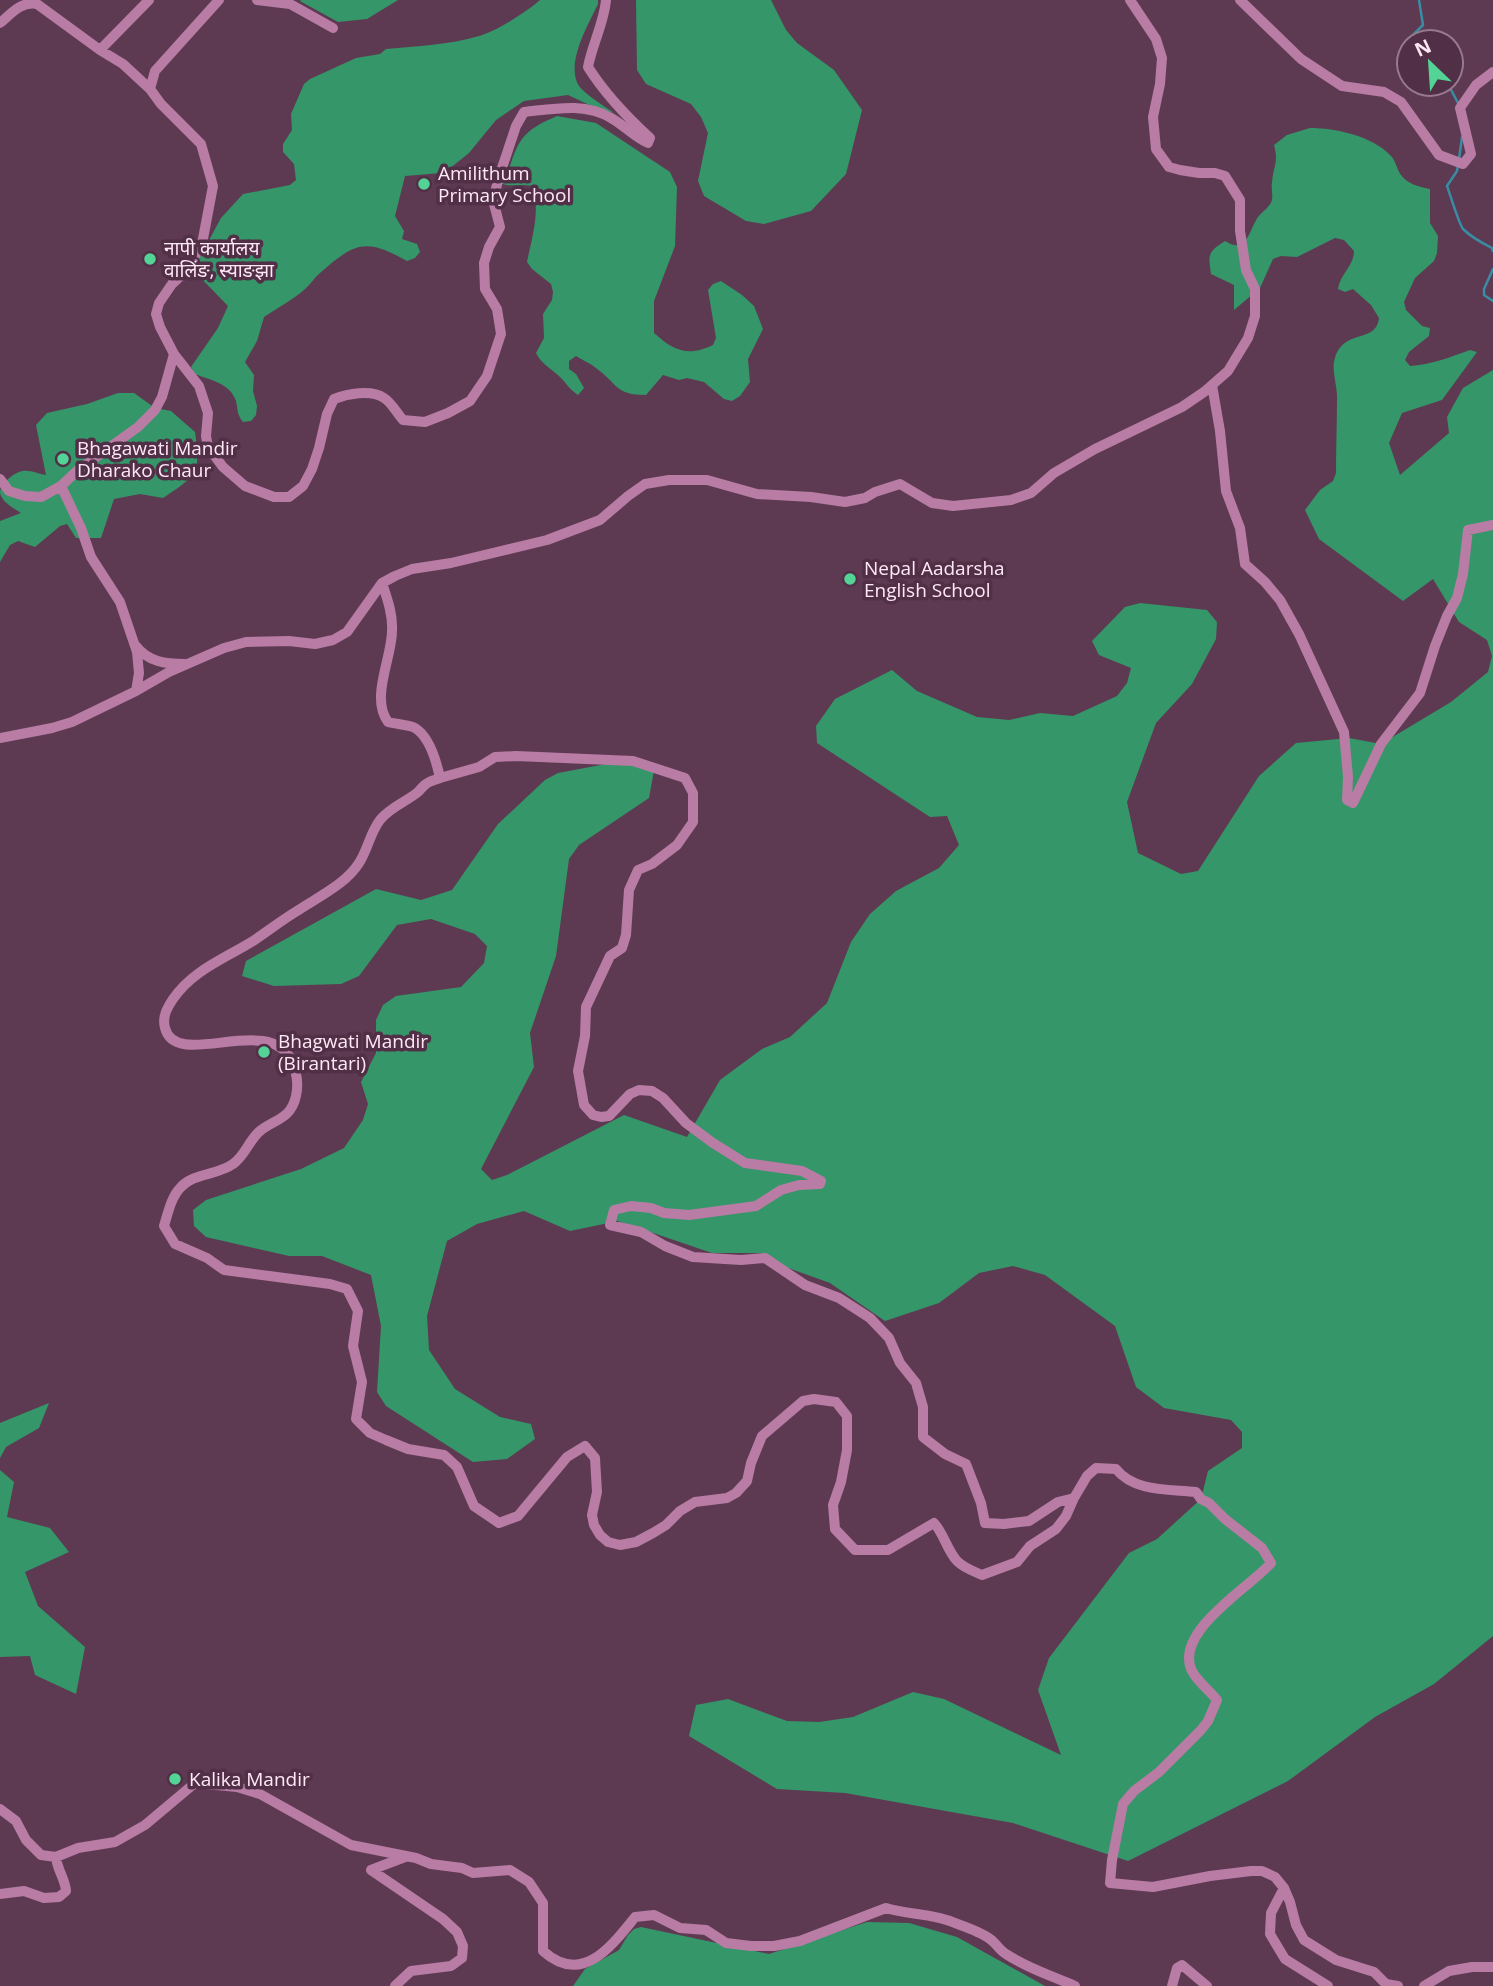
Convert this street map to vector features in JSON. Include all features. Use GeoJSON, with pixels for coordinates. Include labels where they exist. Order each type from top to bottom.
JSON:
{"type":"FeatureCollection","features":[{"type":"Feature","properties":{"kind":"street"},"geometry":{"type":"LineString","coordinates":[[100,50],[149,0]]}},
{"type":"Feature","properties":{"kind":"street"},"geometry":{"type":"LineString","coordinates":[[150,89],[155,71],[219,0]]}},
{"type":"Feature","properties":{"kind":"street"},"geometry":{"type":"LineString","coordinates":[[257,0],[290,4],[333,28]]}},
{"type":"Feature","properties":{"kind":"street"},"geometry":{"type":"LineString","coordinates":[[2,18],[28,3],[37,4],[123,64],[201,144],[213,186],[202,244],[187,271],[172,284],[159,303],[156,314],[174,354],[199,386],[208,414],[208,447],[223,467],[245,486],[274,497],[289,497],[303,486],[316,459],[327,414],[334,399],[361,393],[383,397],[402,420],[425,422],[470,401],[487,376],[501,334],[497,309],[485,289],[484,263],[500,227],[493,200],[499,177],[516,125],[524,112],[569,107],[589,110],[608,116],[648,143],[650,138],[612,100],[588,68],[606,0]]}},
{"type":"Feature","properties":{"kind":"street"},"geometry":{"type":"LineString","coordinates":[[0,738],[72,722],[169,672],[224,648],[246,642],[289,641],[315,644],[333,640],[347,632],[382,583],[412,569],[451,563],[547,540],[600,520],[645,484],[669,480],[707,480],[757,494],[845,502],[865,498],[900,484],[932,503],[953,506],[1011,500],[1031,493],[1054,473],[1095,449],[1182,407],[1228,371],[1248,338],[1255,316],[1255,289],[1245,271],[1240,231],[1240,200],[1225,176],[1169,167],[1156,149],[1153,117],[1162,58],[1156,39],[1130,0]]}},
{"type":"Feature","properties":{"kind":"street"},"geometry":{"type":"LineString","coordinates":[[1240,0],[1301,59],[1342,86],[1384,92],[1401,102],[1439,155],[1464,164],[1471,154],[1460,108],[1476,85],[1493,72]]}},
{"type":"Feature","properties":{"kind":"street"},"geometry":{"type":"LineString","coordinates":[[0,479],[9,491],[25,496],[41,497],[61,486],[138,427],[155,410],[162,397],[174,354]]}},
{"type":"Feature","properties":{"kind":"street"},"geometry":{"type":"LineString","coordinates":[[1212,385],[1226,491],[1240,528],[1245,564],[1280,600],[1345,732],[1347,800],[1353,803],[1381,744],[1420,693],[1435,646],[1457,598],[1468,530],[1493,525]]}},
{"type":"Feature","properties":{"kind":"street"},"geometry":{"type":"LineString","coordinates":[[61,486],[91,556],[120,602],[134,643],[138,666],[136,691]]}},
{"type":"Feature","properties":{"kind":"street"},"geometry":{"type":"LineString","coordinates":[[382,583],[390,606],[393,632],[380,702],[383,715],[388,722],[415,728],[429,745],[437,762],[440,778]]}},
{"type":"Feature","properties":{"kind":"street"},"geometry":{"type":"LineString","coordinates":[[134,643],[150,658],[168,664],[188,664]]}},
{"type":"Feature","properties":{"kind":"street"},"geometry":{"type":"LineString","coordinates":[[1074,1498],[1058,1502],[1029,1521],[985,1523],[981,1503],[965,1464],[945,1454],[923,1437],[923,1407],[916,1383],[900,1363],[890,1338],[870,1318],[839,1298],[805,1285],[765,1258],[741,1260],[693,1257],[641,1232],[610,1225],[614,1210],[632,1206],[651,1208],[664,1213],[689,1214],[757,1206],[781,1190],[799,1185],[820,1184],[821,1181],[802,1171],[745,1163],[686,1123],[663,1098],[652,1091],[639,1090],[630,1094],[608,1116],[601,1118],[593,1115],[584,1105],[578,1071],[585,1036],[586,1007],[610,957],[622,948],[626,935],[629,890],[638,870],[652,864],[677,845],[693,822],[694,793],[685,778],[633,761],[516,756],[495,757],[479,767],[427,782],[418,792],[381,819],[359,863],[340,883],[253,941],[194,975],[169,1004],[163,1017],[164,1026],[167,1035],[176,1042],[209,1045],[252,1039],[267,1042],[289,1055],[298,1079],[296,1097],[291,1109],[282,1119],[260,1131],[234,1164],[217,1173],[194,1178],[181,1186],[173,1199],[164,1226],[175,1244],[207,1258],[224,1270],[330,1284],[347,1289],[358,1311],[353,1346],[362,1382],[356,1419],[370,1433],[386,1440],[408,1449],[444,1455],[457,1467],[474,1506],[499,1523],[518,1516],[567,1457],[585,1446],[595,1458],[597,1492],[592,1515],[594,1525],[608,1542],[620,1545],[636,1542],[666,1525],[680,1511],[695,1502],[727,1498],[736,1493],[747,1481],[762,1436],[803,1401],[814,1399],[836,1402],[847,1416],[848,1450],[833,1505],[835,1529],[855,1550],[888,1550],[934,1523],[955,1559],[982,1575],[1017,1562],[1030,1546],[1056,1529],[1087,1476],[1097,1468],[1116,1469],[1122,1477],[1158,1490],[1196,1492],[1201,1499],[1262,1548],[1271,1563],[1201,1627],[1189,1652],[1192,1671],[1217,1700],[1201,1730],[1123,1804],[1110,1883],[1153,1887],[1210,1876],[1262,1871],[1275,1877],[1283,1888],[1304,1940],[1336,1960],[1374,1972],[1386,1984],[1398,1986]]}},
{"type":"Feature","properties":{"kind":"street"},"geometry":{"type":"LineString","coordinates":[[0,1809],[16,1821],[26,1839],[41,1855],[56,1857],[78,1848],[115,1842],[145,1825],[195,1783],[237,1787],[260,1794],[351,1845],[416,1858],[432,1864],[462,1868],[473,1873],[510,1870],[529,1882],[543,1903],[543,1951],[554,1961],[578,1966],[601,1955],[635,1917],[654,1915],[680,1927],[706,1930],[726,1943],[751,1947],[800,1941],[886,1908],[953,1922],[989,1938],[1003,1953],[1075,1986]]}},
{"type":"Feature","properties":{"kind":"street"},"geometry":{"type":"LineString","coordinates":[[0,1894],[24,1891],[44,1898],[59,1898],[66,1891],[65,1882],[57,1869],[56,1857]]}},
{"type":"Feature","properties":{"kind":"street"},"geometry":{"type":"LineString","coordinates":[[395,1986],[411,1971],[452,1966],[461,1958],[463,1946],[457,1932],[443,1919],[371,1870],[405,1857]]}},
{"type":"Feature","properties":{"kind":"street"},"geometry":{"type":"LineString","coordinates":[[1283,1888],[1271,1913],[1270,1934],[1284,1959],[1328,1986]]}},
{"type":"Feature","properties":{"kind":"street"},"geometry":{"type":"LineString","coordinates":[[1172,1986],[1177,1968],[1182,1965],[1207,1986]]}},
{"type":"Feature","properties":{"kind":"street"},"geometry":{"type":"LineString","coordinates":[[1424,1986],[1449,1971],[1493,1967]]}},
{"type":"Feature","properties":{"kind":"green space"},"geometry":{"type":"Polygon","coordinates":[[[301,0],[398,0],[367,19],[338,22],[301,0]]]}},
{"type":"Feature","properties":{"kind":"green space"},"geometry":{"type":"Polygon","coordinates":[[[540,0],[598,0],[576,56],[575,77],[582,89],[614,113],[598,109],[568,95],[524,101],[496,120],[469,153],[449,169],[441,173],[405,176],[395,216],[404,231],[402,239],[417,244],[420,252],[407,261],[371,247],[352,250],[332,263],[300,293],[264,317],[257,341],[245,362],[254,375],[256,415],[251,421],[243,422],[229,390],[195,374],[191,367],[218,328],[228,306],[193,270],[221,218],[243,194],[290,185],[296,180],[294,164],[283,152],[283,144],[292,130],[291,114],[304,84],[356,58],[380,54],[386,49],[445,43],[486,34],[511,21],[540,0]]]}},
{"type":"Feature","properties":{"kind":"green space"},"geometry":{"type":"Polygon","coordinates":[[[636,0],[771,0],[786,30],[797,43],[834,70],[862,110],[846,174],[811,211],[764,224],[746,221],[704,196],[698,181],[708,133],[691,104],[646,84],[637,70],[636,0]]]}},
{"type":"Feature","properties":{"kind":"green space"},"geometry":{"type":"Polygon","coordinates":[[[557,116],[596,123],[670,172],[677,187],[675,246],[654,301],[654,333],[675,348],[689,351],[704,349],[713,345],[716,338],[708,290],[721,281],[742,295],[754,306],[763,329],[748,359],[750,382],[740,396],[732,401],[724,399],[704,382],[687,378],[679,380],[663,375],[646,395],[628,393],[618,388],[594,366],[576,356],[569,361],[569,369],[576,374],[584,388],[578,395],[538,357],[536,353],[544,338],[543,314],[552,300],[553,292],[551,284],[527,262],[535,224],[535,195],[532,186],[501,183],[518,145],[527,133],[557,116]]]}},
{"type":"Feature","properties":{"kind":"green space"},"geometry":{"type":"Polygon","coordinates":[[[1310,128],[1342,132],[1374,143],[1391,156],[1407,181],[1430,189],[1430,223],[1438,236],[1437,253],[1434,261],[1415,278],[1404,302],[1406,310],[1422,326],[1430,328],[1429,336],[1409,352],[1405,360],[1410,366],[1470,350],[1477,352],[1442,400],[1402,413],[1389,443],[1400,475],[1449,433],[1447,417],[1463,388],[1493,370],[1493,1636],[1434,1684],[1375,1717],[1288,1781],[1128,1861],[1013,1823],[845,1793],[777,1789],[689,1736],[696,1705],[728,1699],[787,1721],[819,1722],[853,1717],[913,1692],[944,1699],[1061,1755],[1038,1690],[1049,1658],[1129,1553],[1157,1539],[1201,1499],[1208,1471],[1242,1448],[1242,1432],[1231,1420],[1164,1408],[1136,1387],[1115,1326],[1045,1275],[1013,1266],[979,1273],[939,1303],[885,1321],[830,1283],[780,1265],[763,1253],[712,1253],[618,1221],[570,1231],[524,1211],[477,1224],[447,1241],[427,1316],[429,1350],[455,1389],[500,1417],[531,1424],[535,1439],[507,1459],[473,1462],[386,1406],[377,1392],[381,1326],[371,1275],[322,1256],[289,1256],[206,1237],[194,1226],[193,1210],[206,1200],[301,1169],[344,1148],[363,1120],[368,1104],[361,1082],[376,1053],[376,1020],[383,1005],[396,996],[461,987],[484,963],[487,946],[475,934],[431,919],[397,925],[359,976],[341,984],[274,986],[242,976],[246,961],[376,889],[421,900],[452,890],[498,824],[545,780],[558,773],[606,764],[655,765],[649,798],[579,845],[569,859],[556,956],[530,1033],[534,1067],[481,1169],[492,1180],[507,1175],[624,1115],[687,1137],[720,1080],[762,1049],[790,1037],[827,1003],[851,942],[870,914],[896,891],[939,868],[959,845],[947,816],[930,817],[817,743],[816,726],[835,699],[892,670],[917,691],[977,717],[1009,720],[1040,713],[1073,716],[1117,696],[1127,683],[1131,668],[1099,655],[1092,641],[1125,607],[1140,603],[1207,610],[1217,622],[1216,639],[1192,684],[1156,723],[1127,802],[1138,853],[1181,874],[1198,871],[1259,776],[1296,743],[1349,738],[1381,744],[1451,702],[1488,672],[1492,656],[1487,640],[1459,622],[1433,579],[1403,601],[1319,539],[1305,510],[1320,490],[1333,481],[1336,473],[1335,358],[1345,343],[1372,331],[1379,318],[1371,305],[1353,289],[1345,292],[1338,289],[1354,251],[1344,240],[1335,238],[1297,257],[1281,256],[1273,259],[1260,288],[1234,310],[1234,285],[1211,274],[1212,251],[1225,241],[1232,245],[1243,243],[1258,217],[1271,202],[1276,160],[1274,145],[1287,135],[1310,128]]]}},
{"type":"Feature","properties":{"kind":"green space"},"geometry":{"type":"Polygon","coordinates":[[[118,393],[134,393],[155,408],[171,411],[195,432],[197,457],[190,478],[163,498],[140,494],[114,499],[101,538],[76,538],[67,524],[60,526],[35,547],[18,541],[10,545],[0,562],[0,521],[21,513],[3,499],[0,493],[2,485],[23,471],[46,475],[36,425],[47,413],[87,404],[118,393]]]}},
{"type":"Feature","properties":{"kind":"green space"},"geometry":{"type":"Polygon","coordinates":[[[49,1403],[39,1428],[6,1447],[0,1458],[0,1423],[49,1403]]]}},
{"type":"Feature","properties":{"kind":"green space"},"geometry":{"type":"Polygon","coordinates":[[[0,1470],[14,1482],[7,1517],[50,1528],[69,1552],[25,1572],[38,1606],[85,1647],[76,1694],[35,1675],[30,1656],[0,1657],[0,1470]]]}},
{"type":"Feature","properties":{"kind":"green space"},"geometry":{"type":"Polygon","coordinates":[[[867,1922],[909,1923],[957,1937],[1045,1986],[573,1986],[585,1969],[619,1950],[628,1935],[641,1927],[769,1954],[867,1922]]]}},
{"type":"Feature","properties":{"kind":"waterway"},"geometry":{"type":"LineString","coordinates":[[1419,0],[1423,25],[1420,28]]}},
{"type":"Feature","properties":{"kind":"waterway"},"geometry":{"type":"LineString","coordinates":[[1455,98],[1458,103]]}},
{"type":"Feature","properties":{"kind":"waterway"},"geometry":{"type":"LineString","coordinates":[[1459,159],[1462,137]]}},
{"type":"Feature","properties":{"kind":"waterway"},"geometry":{"type":"LineString","coordinates":[[1458,165],[1447,186],[1459,221],[1466,232],[1493,251]]}},
{"type":"Feature","properties":{"kind":"waterway"},"geometry":{"type":"LineString","coordinates":[[1493,269],[1484,289],[1484,295],[1493,301]]}},
{"type":"Feature","properties":{"kind":"place","name":"Amilithum Primary School"},"geometry":{"type":"Point","coordinates":[424,184]}},
{"type":"Feature","properties":{"kind":"place","name":"नापी कार्यालय वालिंङ, स्याङझा"},"geometry":{"type":"Point","coordinates":[150,259]}},
{"type":"Feature","properties":{"kind":"place","name":"Bhagawati Mandir Dharako Chaur"},"geometry":{"type":"Point","coordinates":[63,459]}},
{"type":"Feature","properties":{"kind":"place","name":"Nepal Aadarsha English School"},"geometry":{"type":"Point","coordinates":[850,579]}},
{"type":"Feature","properties":{"kind":"place","name":"Bhagwati Mandir (Birantari)"},"geometry":{"type":"Point","coordinates":[264,1052]}},
{"type":"Feature","properties":{"kind":"place","name":"Kalika Mandir"},"geometry":{"type":"Point","coordinates":[175,1779]}}]}
